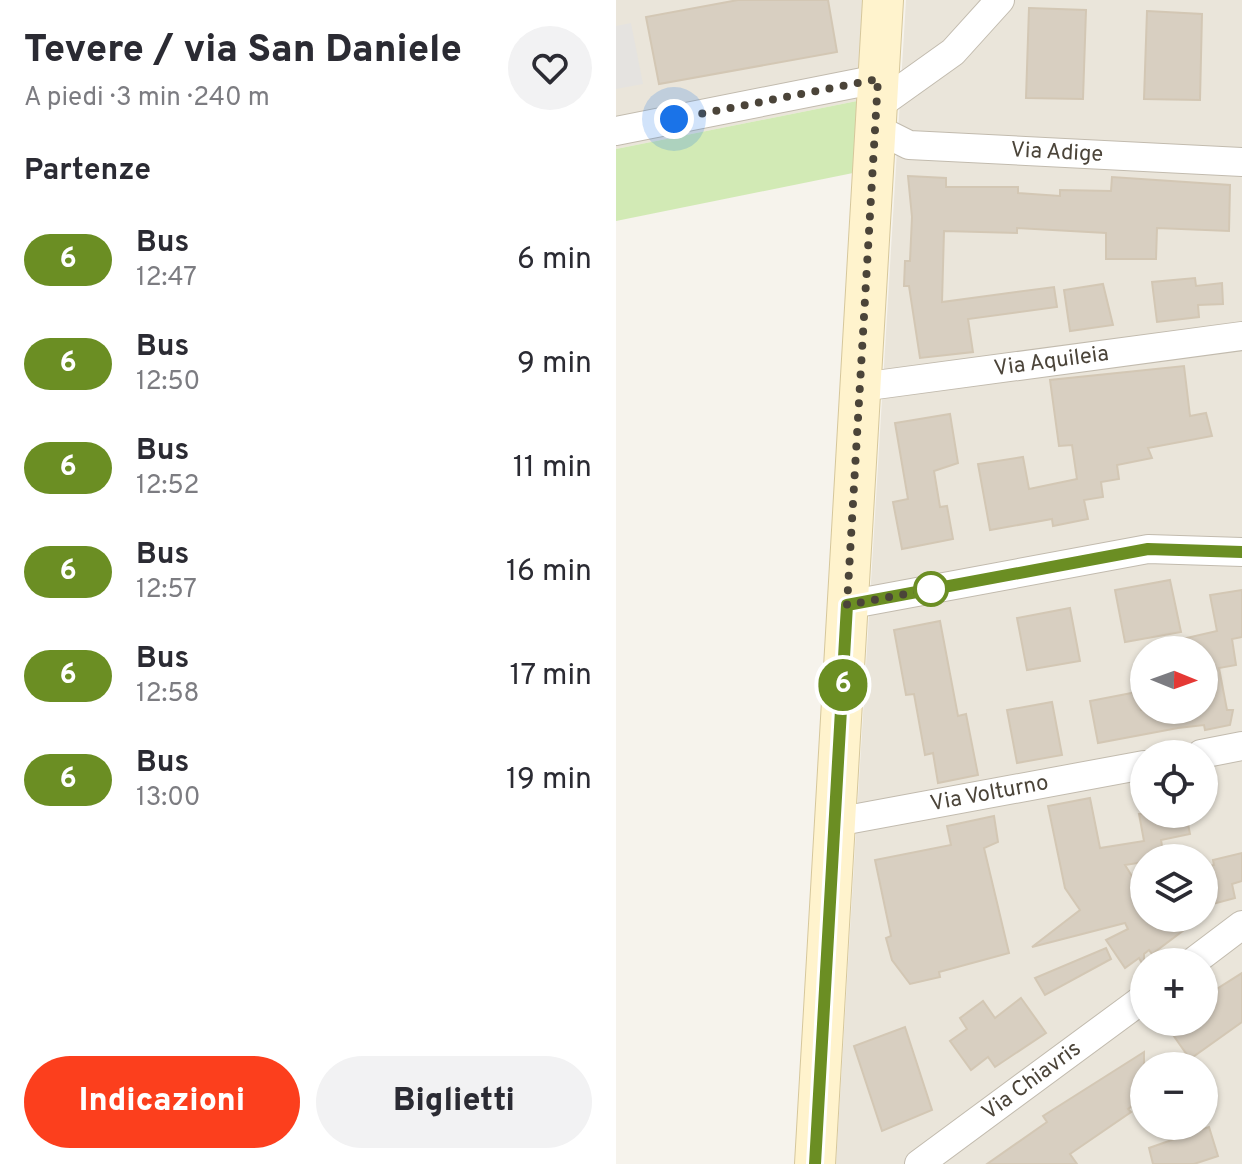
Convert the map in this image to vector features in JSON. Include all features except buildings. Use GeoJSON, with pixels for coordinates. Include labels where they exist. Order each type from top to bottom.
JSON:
{"type":"FeatureCollection","features":[{"type":"Feature","properties":{"kind":"street"},"geometry":{"type":"LineString","coordinates":[[815,1164],[883,0]]}},
{"type":"Feature","properties":{"kind":"street"},"geometry":{"type":"LineString","coordinates":[[616,131],[877,105],[953,52],[1000,0]]}},
{"type":"Feature","properties":{"kind":"street","name":"Via Adige"},"geometry":{"type":"LineString","coordinates":[[877,105],[909,145],[1242,162]]}},
{"type":"Feature","properties":{"kind":"street","name":"Via Aquileia"},"geometry":{"type":"LineString","coordinates":[[861,387],[1242,336]]}},
{"type":"Feature","properties":{"kind":"street"},"geometry":{"type":"LineString","coordinates":[[847,605],[1148,549],[1242,552]]}},
{"type":"Feature","properties":{"kind":"street"},"geometry":{"type":"LineString","coordinates":[[1218,751],[1242,746]]}},
{"type":"Feature","properties":{"kind":"street","name":"Via Volturno"},"geometry":{"type":"LineString","coordinates":[[836,822],[1130,768]]}},
{"type":"Feature","properties":{"kind":"street"},"geometry":{"type":"LineString","coordinates":[[1212,948],[1242,925]]}},
{"type":"Feature","properties":{"kind":"street","name":"Via Chiavris"},"geometry":{"type":"LineString","coordinates":[[919,1164],[1130,1008]]}},
{"type":"Feature","properties":{"kind":"shaded area"},"geometry":{"type":"Polygon","coordinates":[[[616,0],[866,0],[857,101],[616,149],[616,0]]]}},
{"type":"Feature","properties":{"kind":"shaded area"},"geometry":{"type":"Polygon","coordinates":[[[906,0],[1242,0],[1242,1164],[836,1164],[906,0]]]}},
{"type":"Feature","properties":{"kind":"shaded area"},"geometry":{"type":"Polygon","coordinates":[[[631,23],[643,84],[616,89],[616,26],[631,23]]]}},
{"type":"Feature","properties":{"kind":"green space"},"geometry":{"type":"Polygon","coordinates":[[[857,101],[853,173],[616,221],[616,149],[857,101]]]}},
{"type":"Feature","properties":{"kind":"bus line","name":"6"},"geometry":{"type":"LineString","coordinates":[[815,1164],[847,605],[1148,549],[1242,552]]}},
{"type":"Feature","properties":{"kind":"route"},"geometry":{"type":"LineString","coordinates":[[674,119],[878,79],[847,605],[937,588],[931,589]]}}]}
